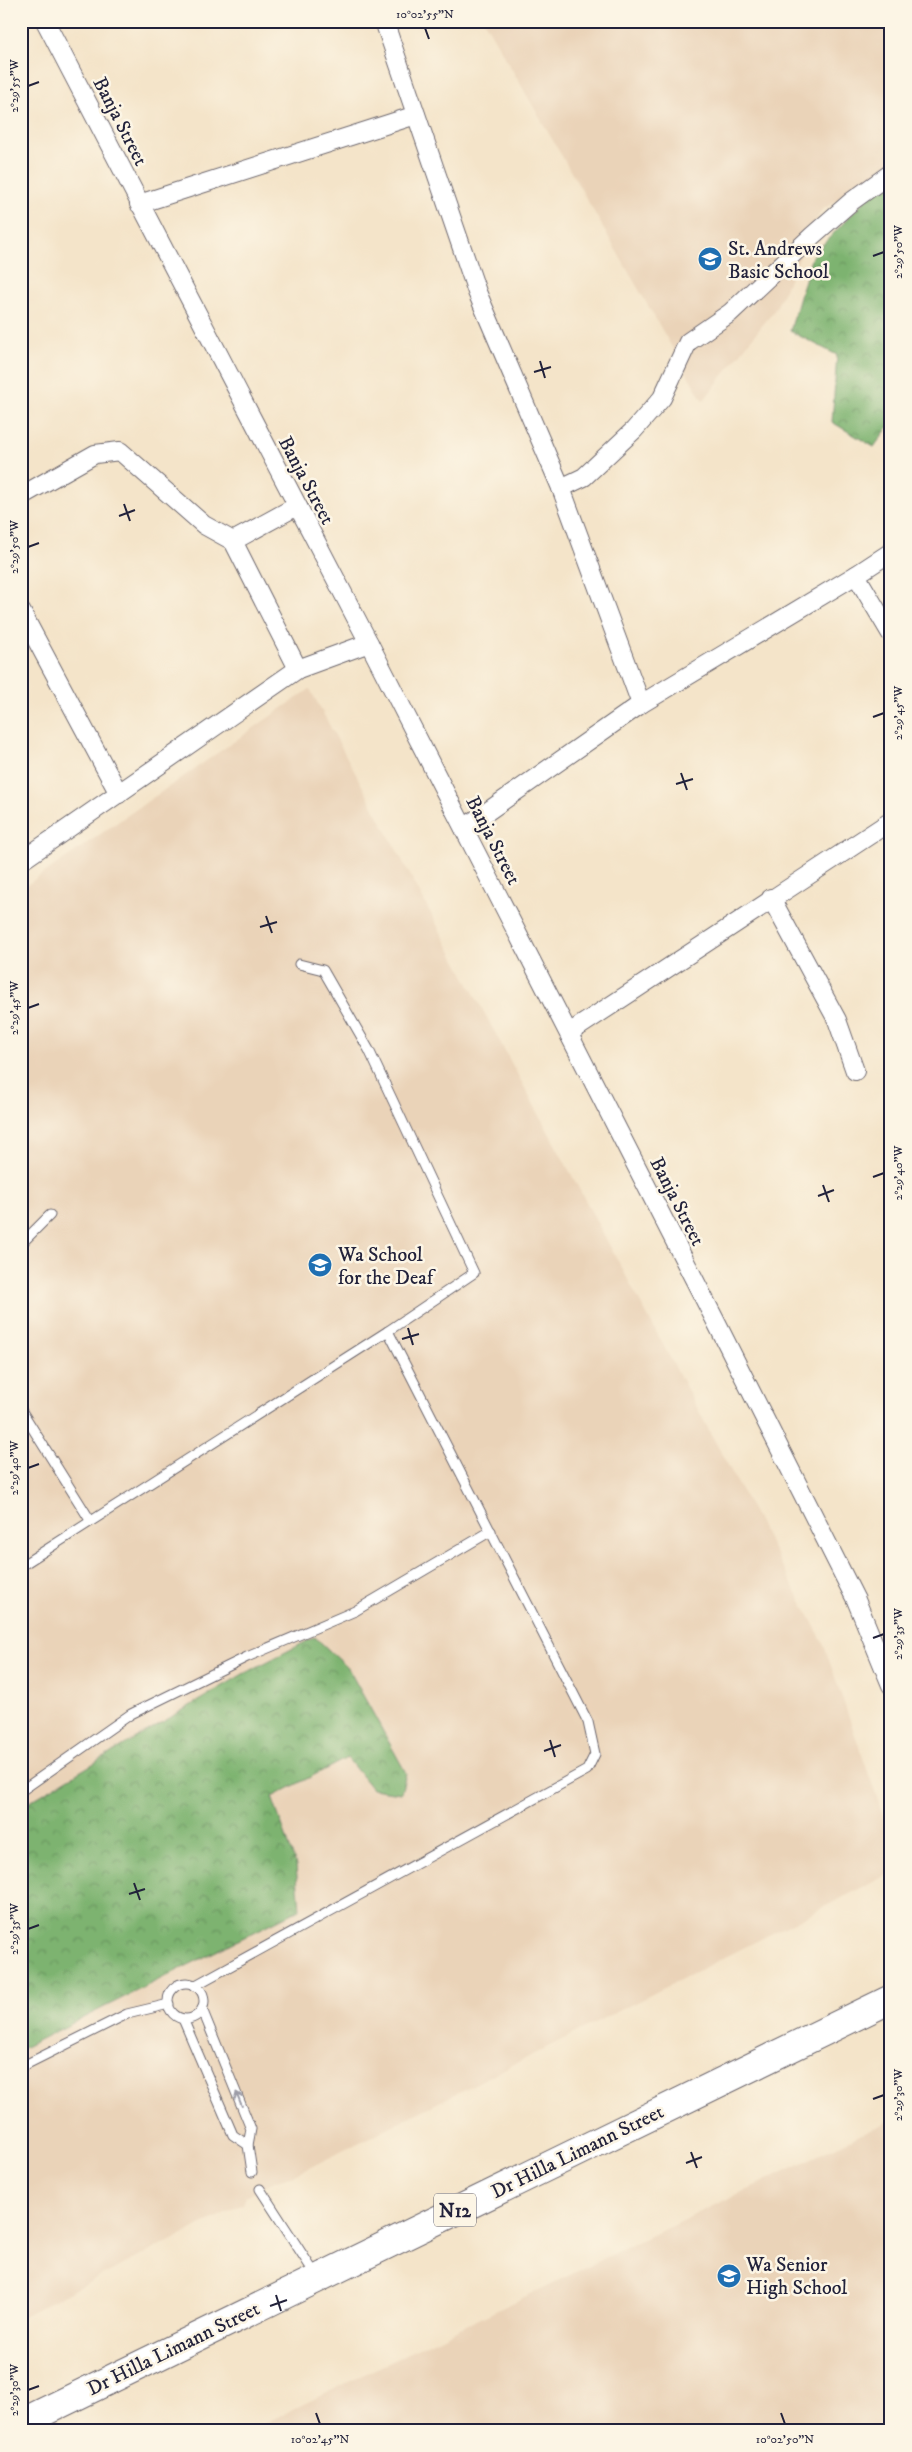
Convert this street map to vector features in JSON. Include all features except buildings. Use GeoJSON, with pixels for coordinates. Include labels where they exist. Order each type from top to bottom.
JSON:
{"type":"FeatureCollection","features":[{"type":"Feature","properties":{"kind":"highway","name":"Dr Hilla Limann Street"},"geometry":{"type":"LineString","coordinates":[[21,2423],[317,2277],[891,1999]]}},
{"type":"Feature","properties":{"kind":"street","name":"Banja Street"},"geometry":{"type":"LineString","coordinates":[[46,21],[139,204],[464,828],[856,1600],[890,1679]]}},
{"type":"Feature","properties":{"kind":"street"},"geometry":{"type":"LineString","coordinates":[[384,21],[477,292],[561,488],[641,704]]}},
{"type":"Feature","properties":{"kind":"street"},"geometry":{"type":"LineString","coordinates":[[139,204],[416,115]]}},
{"type":"Feature","properties":{"kind":"street"},"geometry":{"type":"LineString","coordinates":[[561,488],[584,477],[634,430],[662,398],[688,342],[730,312],[852,201],[891,174]]}},
{"type":"Feature","properties":{"kind":"street"},"geometry":{"type":"LineString","coordinates":[[21,496],[95,454],[120,451],[204,525],[233,541],[298,669]]}},
{"type":"Feature","properties":{"kind":"street"},"geometry":{"type":"LineString","coordinates":[[233,541],[297,506]]}},
{"type":"Feature","properties":{"kind":"street"},"geometry":{"type":"LineString","coordinates":[[464,828],[641,704],[891,552]]}},
{"type":"Feature","properties":{"kind":"street"},"geometry":{"type":"LineString","coordinates":[[856,575],[891,634]]}},
{"type":"Feature","properties":{"kind":"street"},"geometry":{"type":"LineString","coordinates":[[21,611],[119,794]]}},
{"type":"Feature","properties":{"kind":"street"},"geometry":{"type":"LineString","coordinates":[[21,862],[298,669],[369,643]]}},
{"type":"Feature","properties":{"kind":"street"},"geometry":{"type":"LineString","coordinates":[[568,1033],[771,898],[891,822]]}},
{"type":"Feature","properties":{"kind":"street"},"geometry":{"type":"LineString","coordinates":[[771,898],[837,1020],[855,1071]]}},
{"type":"Feature","properties":{"kind":"lane"},"geometry":{"type":"LineString","coordinates":[[21,1566],[90,1520],[388,1331],[474,1273],[369,1050],[323,970],[299,964]]}},
{"type":"Feature","properties":{"kind":"lane"},"geometry":{"type":"LineString","coordinates":[[21,1244],[50,1215]]}},
{"type":"Feature","properties":{"kind":"lane"},"geometry":{"type":"LineString","coordinates":[[248,2145],[233,2135],[183,2019],[174,2014],[169,2004],[170,1994],[178,1986],[194,1986],[587,1770],[595,1754],[588,1722],[388,1331]]}},
{"type":"Feature","properties":{"kind":"lane"},"geometry":{"type":"LineString","coordinates":[[21,1410],[90,1520]]}},
{"type":"Feature","properties":{"kind":"lane"},"geometry":{"type":"LineString","coordinates":[[21,1791],[131,1714],[247,1657],[355,1611],[491,1531]]}},
{"type":"Feature","properties":{"kind":"lane"},"geometry":{"type":"LineString","coordinates":[[194,1986],[202,1994],[202,2010],[252,2129],[248,2145],[252,2172]]}},
{"type":"Feature","properties":{"kind":"lane"},"geometry":{"type":"LineString","coordinates":[[21,2067],[126,2014],[169,2004]]}},
{"type":"Feature","properties":{"kind":"lane"},"geometry":{"type":"LineString","coordinates":[[183,2019],[194,2017],[202,2010]]}},
{"type":"Feature","properties":{"kind":"lane"},"geometry":{"type":"LineString","coordinates":[[260,2189],[317,2277]]}},
{"type":"Feature","properties":{"kind":"shaded area","name":"St. Andrews Basic School"},"geometry":{"type":"Polygon","coordinates":[[[484,21],[891,21],[891,163],[821,211],[776,308],[703,401],[484,21]]]}},
{"type":"Feature","properties":{"kind":"shaded area","name":"Wa School for the Deaf"},"geometry":{"type":"Polygon","coordinates":[[[310,689],[822,1640],[891,1838],[891,1873],[295,2175],[276,2180],[246,2196],[243,2204],[21,2317],[21,889],[310,689]]]}},
{"type":"Feature","properties":{"kind":"shaded area","name":"Wa Senior High School"},"geometry":{"type":"Polygon","coordinates":[[[891,2120],[891,2431],[249,2431],[371,2371],[891,2120]]]}},
{"type":"Feature","properties":{"kind":"green space"},"geometry":{"type":"Polygon","coordinates":[[[891,186],[891,423],[874,447],[832,422],[837,355],[790,331],[812,256],[871,194],[891,186]]]}},
{"type":"Feature","properties":{"kind":"green space"},"geometry":{"type":"Polygon","coordinates":[[[315,1637],[348,1668],[406,1773],[401,1793],[372,1789],[347,1758],[272,1797],[296,1865],[300,1909],[21,2049],[21,1807],[243,1674],[315,1637]]]}},
{"type":"Feature","properties":{"kind":"place","name":"St. Andrews Basic School"},"geometry":{"type":"Point","coordinates":[710,259]}},
{"type":"Feature","properties":{"kind":"place","name":"Wa School for the Deaf"},"geometry":{"type":"Point","coordinates":[320,1265]}},
{"type":"Feature","properties":{"kind":"place","name":"Wa Senior High School"},"geometry":{"type":"Point","coordinates":[729,2276]}}]}
